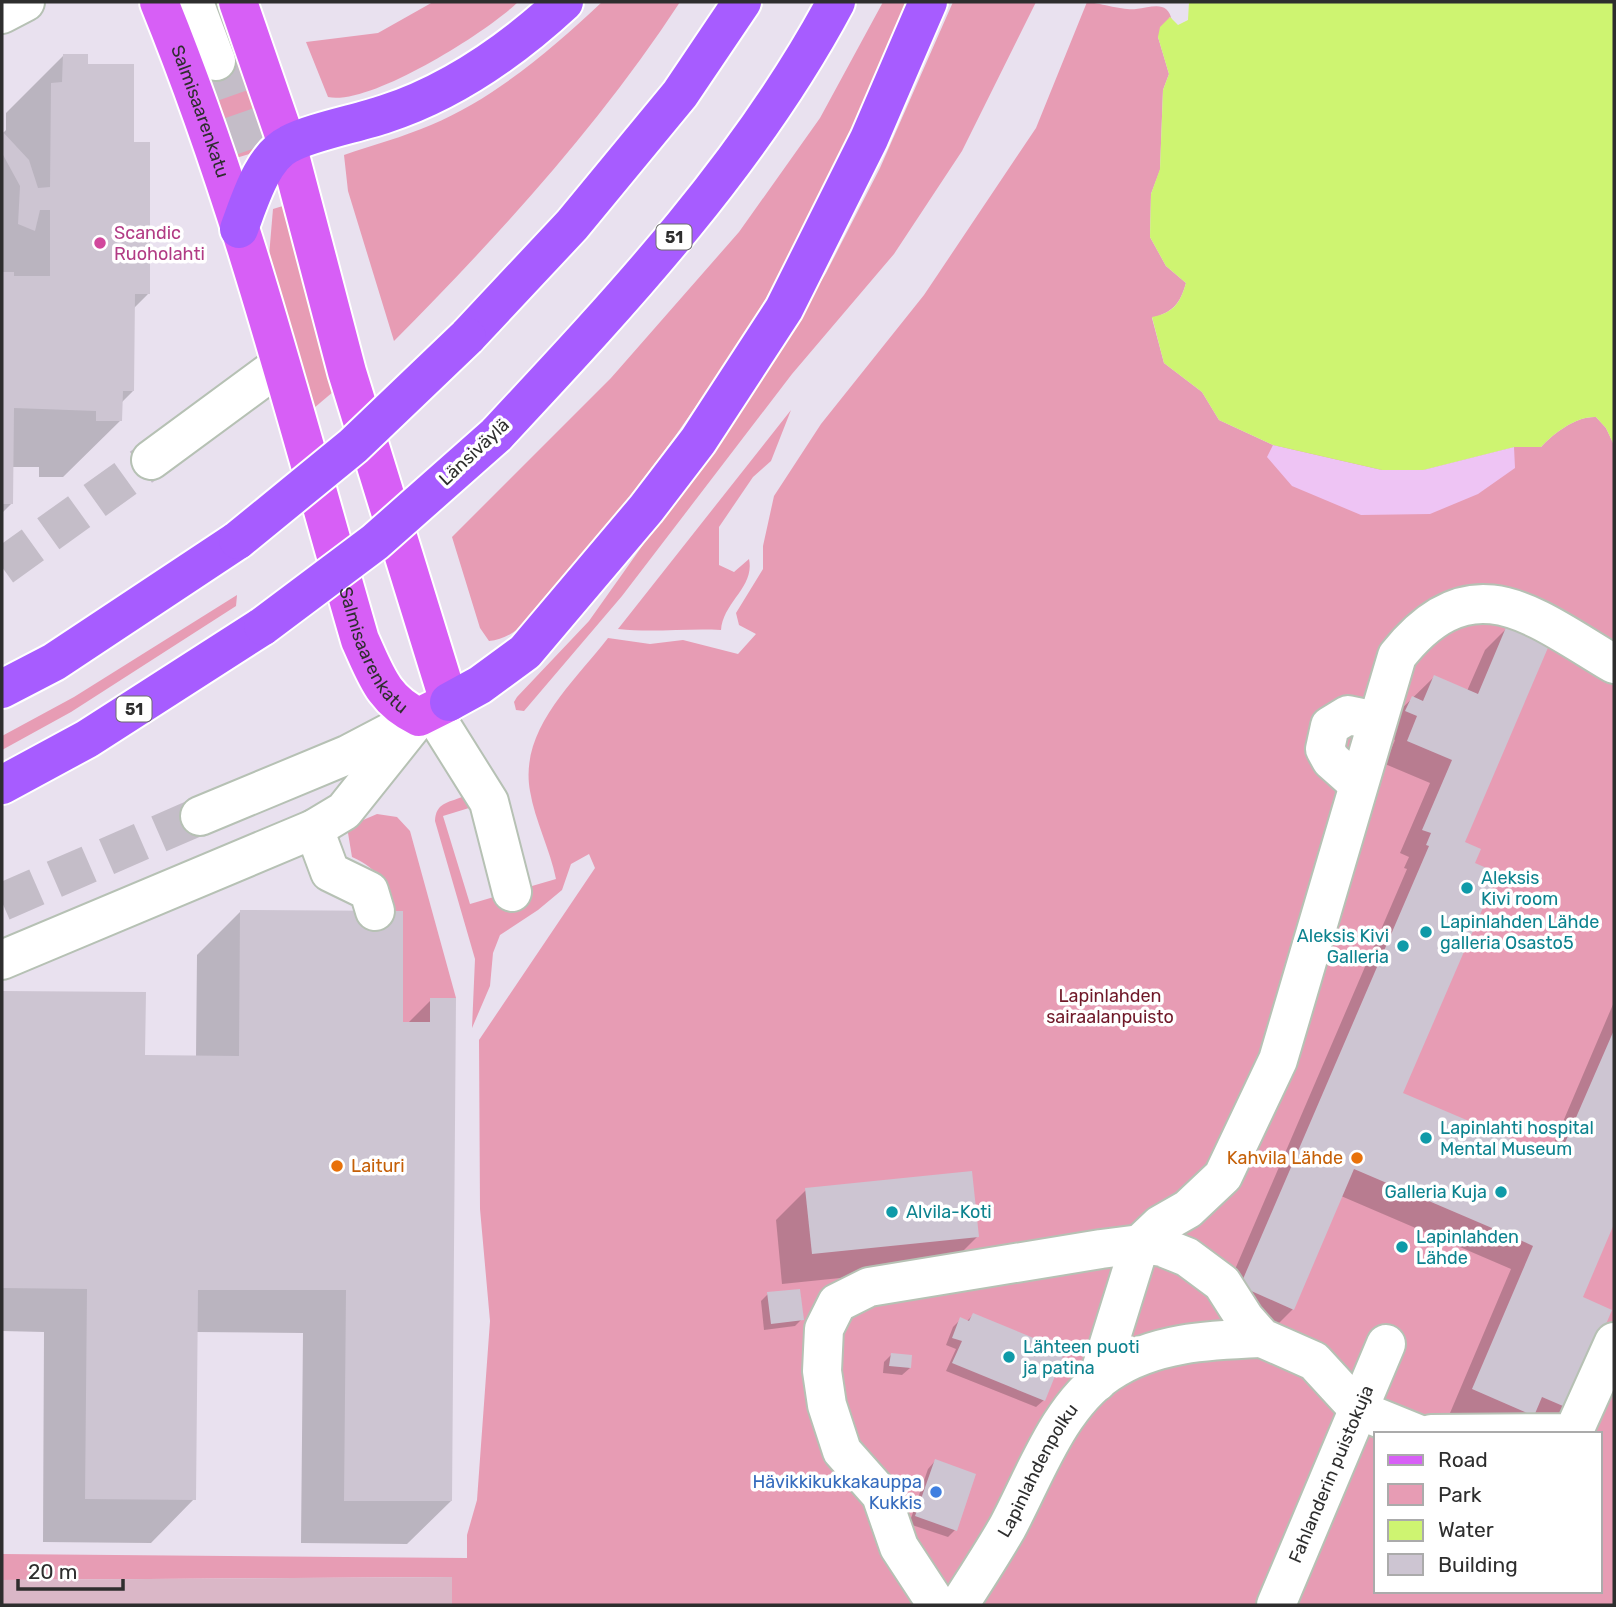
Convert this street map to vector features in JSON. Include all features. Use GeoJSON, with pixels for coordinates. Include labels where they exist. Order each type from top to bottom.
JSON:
{"type":"FeatureCollection","features":[{"type":"Feature","properties":{"kind":"highway"},"geometry":{"type":"LineString","coordinates":[[239,229],[260,174],[287,144],[388,114],[431,96],[499,57],[564,2]]}},
{"type":"Feature","properties":{"kind":"highway"},"geometry":{"type":"LineString","coordinates":[[2,689],[54,663],[238,540],[353,446],[467,337],[572,225],[671,104],[742,2]]}},
{"type":"Feature","properties":{"kind":"highway","name":"Länsiväylä"},"geometry":{"type":"LineString","coordinates":[[2,785],[87,739],[263,626],[375,542],[496,435],[630,291],[748,144],[836,2]]}},
{"type":"Feature","properties":{"kind":"highway"},"geometry":{"type":"LineString","coordinates":[[433,710],[481,685],[525,652],[646,509],[698,441],[784,309],[869,139],[928,2]]}},
{"type":"Feature","properties":{"kind":"main road","name":"Salmisaarenkatu"},"geometry":{"type":"LineString","coordinates":[[159,2],[184,64],[239,229],[360,640],[378,679],[397,707],[433,710]]}},
{"type":"Feature","properties":{"kind":"main road"},"geometry":{"type":"LineString","coordinates":[[238,2],[287,144],[433,710]]}},
{"type":"Feature","properties":{"kind":"lane"},"geometry":{"type":"LineString","coordinates":[[2,14],[25,2]]}},
{"type":"Feature","properties":{"kind":"lane"},"geometry":{"type":"LineString","coordinates":[[194,2],[216,61]]}},
{"type":"Feature","properties":{"kind":"lane"},"geometry":{"type":"LineString","coordinates":[[151,460],[279,365]]}},
{"type":"Feature","properties":{"kind":"lane"},"geometry":{"type":"LineString","coordinates":[[1413,1432],[1359,1410],[1314,1361],[1262,1338],[1245,1319],[1210,1261],[1206,1238],[1210,1208],[1278,1060],[1318,933],[1358,784],[1397,656],[1414,634],[1433,618],[1457,606],[1485,604],[1526,612],[1614,664]]}},
{"type":"Feature","properties":{"kind":"lane"},"geometry":{"type":"LineString","coordinates":[[200,816],[347,755],[433,710]]}},
{"type":"Feature","properties":{"kind":"lane"},"geometry":{"type":"LineString","coordinates":[[2,960],[314,829],[344,811],[433,710]]}},
{"type":"Feature","properties":{"kind":"lane"},"geometry":{"type":"LineString","coordinates":[[433,710],[489,802],[512,892]]}},
{"type":"Feature","properties":{"kind":"lane"},"geometry":{"type":"LineString","coordinates":[[314,829],[330,872],[369,891],[374,911]]}},
{"type":"Feature","properties":{"kind":"lane"},"geometry":{"type":"LineString","coordinates":[[1097,1382],[1140,1244],[1160,1225],[1188,1209],[1223,1176]]}},
{"type":"Feature","properties":{"kind":"lane"},"geometry":{"type":"LineString","coordinates":[[937,1605],[899,1547],[881,1494],[847,1457],[836,1438],[822,1371],[821,1346],[830,1315],[844,1298],[869,1287],[1140,1244],[1187,1256],[1222,1283]]}},
{"type":"Feature","properties":{"kind":"lane","name":"Lapinlahdenpolku"},"geometry":{"type":"LineString","coordinates":[[959,1605],[1006,1528],[1052,1436],[1097,1382],[1141,1356],[1183,1343],[1262,1338]]}},
{"type":"Feature","properties":{"kind":"lane"},"geometry":{"type":"LineString","coordinates":[[1573,1432],[1614,1342]]}},
{"type":"Feature","properties":{"kind":"lane","name":"Fahlanderin puistokuja"},"geometry":{"type":"LineString","coordinates":[[1276,1605],[1386,1344]]}},
{"type":"Feature","properties":{"kind":"green space"},"geometry":{"type":"Polygon","coordinates":[[[433,2],[518,2],[455,48],[398,79],[347,97],[328,97],[306,42],[378,33],[433,2]]]}},
{"type":"Feature","properties":{"kind":"green space"},"geometry":{"type":"Polygon","coordinates":[[[602,2],[680,2],[615,93],[546,179],[394,341],[348,191],[344,155],[420,129],[478,101],[522,71],[602,2]]]}},
{"type":"Feature","properties":{"kind":"green space"},"geometry":{"type":"Polygon","coordinates":[[[883,2],[914,2],[834,173],[800,240],[758,312],[655,463],[545,602],[513,632],[489,641],[480,628],[452,537],[611,378],[739,232],[820,118],[883,2]]]}},
{"type":"Feature","properties":{"kind":"green space"},"geometry":{"type":"Polygon","coordinates":[[[953,2],[1036,2],[962,151],[894,254],[792,374],[622,596],[524,711],[516,710],[514,702],[517,697],[589,621],[757,384],[826,273],[880,168],[953,2]]]}},
{"type":"Feature","properties":{"kind":"green space","name":"Lapinlahden sairaalanpuisto"},"geometry":{"type":"Polygon","coordinates":[[[1087,2],[1126,9],[1159,6],[1167,10],[1172,21],[1170,17],[1158,37],[1169,74],[1163,90],[1160,170],[1151,194],[1150,237],[1166,266],[1186,283],[1175,306],[1152,318],[1164,363],[1202,392],[1219,420],[1273,445],[1423,470],[1514,447],[1541,447],[1566,426],[1588,417],[1596,417],[1606,428],[1614,445],[1614,1605],[452,1605],[452,1577],[2,1580],[2,1554],[467,1558],[467,1535],[477,1500],[490,1321],[480,1209],[479,1040],[595,868],[589,854],[571,864],[562,890],[500,935],[493,953],[490,986],[472,1028],[475,959],[435,821],[436,815],[443,804],[462,797],[469,808],[443,816],[470,904],[556,879],[532,802],[529,769],[533,748],[552,708],[608,638],[650,644],[683,640],[738,654],[756,634],[739,625],[736,613],[763,569],[763,546],[774,496],[821,424],[924,295],[1036,128],[1087,2]]]}},
{"type":"Feature","properties":{"kind":"green space"},"geometry":{"type":"Polygon","coordinates":[[[241,61],[268,144],[266,149],[236,158],[203,73],[241,61]]]}},
{"type":"Feature","properties":{"kind":"green space"},"geometry":{"type":"Polygon","coordinates":[[[286,205],[340,386],[314,408],[269,256],[273,209],[286,205]]]}},
{"type":"Feature","properties":{"kind":"green space"},"geometry":{"type":"Polygon","coordinates":[[[791,410],[771,461],[753,477],[719,527],[719,565],[734,572],[749,559],[750,569],[727,611],[721,630],[618,629],[791,410]]]}},
{"type":"Feature","properties":{"kind":"green space"},"geometry":{"type":"Polygon","coordinates":[[[237,595],[236,606],[71,712],[2,750],[2,736],[74,697],[237,595]]]}},
{"type":"Feature","properties":{"kind":"green space"},"geometry":{"type":"Polygon","coordinates":[[[377,814],[397,817],[410,831],[456,998],[430,998],[430,1022],[403,1022],[403,911],[386,911],[383,891],[375,872],[352,857],[347,827],[377,814]]]}},
{"type":"Feature","properties":{"kind":"sand"},"geometry":{"type":"Polygon","coordinates":[[[1273,445],[1382,470],[1423,470],[1514,447],[1515,468],[1478,494],[1430,514],[1361,515],[1292,486],[1267,457],[1273,445]]]}},
{"type":"Feature","properties":{"kind":"shaded area"},"geometry":{"type":"Polygon","coordinates":[[[452,1577],[452,1605],[2,1605],[2,1580],[452,1577]]]}},
{"type":"Feature","properties":{"kind":"water"},"geometry":{"type":"Polygon","coordinates":[[[1189,2],[1614,2],[1614,445],[1606,428],[1596,417],[1588,417],[1566,426],[1541,447],[1514,447],[1423,470],[1382,470],[1273,445],[1219,420],[1202,392],[1164,363],[1152,317],[1175,306],[1186,283],[1166,266],[1150,237],[1151,194],[1160,169],[1163,90],[1169,74],[1158,37],[1160,27],[1170,17],[1178,25],[1188,20],[1189,2]]]}},
{"type":"Feature","properties":{"kind":"building","name":"Scandic Ruoholahti"},"geometry":{"type":"Polygon","coordinates":[[[63,54],[88,54],[88,64],[134,64],[134,142],[150,142],[150,294],[135,294],[134,391],[123,391],[122,421],[96,421],[96,411],[14,408],[13,504],[2,504],[2,272],[14,272],[14,276],[50,276],[50,210],[40,210],[35,231],[18,224],[20,186],[2,153],[2,131],[29,160],[38,188],[50,187],[51,83],[62,82],[63,54]]]}},
{"type":"Feature","properties":{"kind":"building"},"geometry":{"type":"Polygon","coordinates":[[[1507,625],[1550,643],[1465,842],[1481,849],[1475,863],[1498,873],[1403,1093],[1558,1159],[1614,1030],[1614,1224],[1583,1297],[1612,1310],[1570,1409],[1542,1397],[1534,1416],[1472,1389],[1533,1246],[1520,1240],[1354,1169],[1294,1310],[1240,1286],[1429,846],[1426,845],[1431,833],[1422,830],[1452,760],[1407,741],[1417,716],[1405,711],[1412,696],[1423,701],[1434,675],[1478,694],[1507,625]]]}},
{"type":"Feature","properties":{"kind":"building"},"geometry":{"type":"Polygon","coordinates":[[[240,910],[403,911],[403,1022],[430,1022],[430,998],[456,998],[452,1501],[344,1501],[346,1290],[198,1290],[196,1500],[85,1499],[87,1289],[2,1288],[2,991],[146,992],[145,1055],[239,1056],[240,910]]]}},
{"type":"Feature","properties":{"kind":"building","name":"Alvila-Koti"},"geometry":{"type":"Polygon","coordinates":[[[972,1171],[979,1237],[812,1254],[805,1188],[972,1171]]]}},
{"type":"Feature","properties":{"kind":"building"},"geometry":{"type":"Polygon","coordinates":[[[800,1289],[804,1320],[771,1324],[767,1292],[800,1289]]]}},
{"type":"Feature","properties":{"kind":"building","name":"Lähteen puoti ja patina"},"geometry":{"type":"Polygon","coordinates":[[[973,1313],[1065,1351],[1045,1401],[952,1363],[962,1341],[952,1338],[960,1317],[969,1321],[973,1313]]]}},
{"type":"Feature","properties":{"kind":"building"},"geometry":{"type":"Polygon","coordinates":[[[891,1353],[912,1355],[911,1368],[889,1366],[891,1353]]]}},
{"type":"Feature","properties":{"kind":"building"},"geometry":{"type":"Polygon","coordinates":[[[935,1459],[976,1474],[957,1531],[915,1516],[935,1459]]]}},
{"type":"Feature","properties":{"kind":"tunnel"},"geometry":{"type":"LineString","coordinates":[[216,61],[251,161]]}},
{"type":"Feature","properties":{"kind":"tunnel"},"geometry":{"type":"LineString","coordinates":[[2,567],[151,460]]}},
{"type":"Feature","properties":{"kind":"tunnel"},"geometry":{"type":"LineString","coordinates":[[2,902],[200,816]]}},
{"type":"Feature","properties":{"kind":"place","name":"Scandic Ruoholahti"},"geometry":{"type":"Point","coordinates":[100,243]}},
{"type":"Feature","properties":{"kind":"place","name":"Aleksis Kivi room"},"geometry":{"type":"Point","coordinates":[1467,888]}},
{"type":"Feature","properties":{"kind":"place","name":"Lapinlahden Lähde galleria Osasto5"},"geometry":{"type":"Point","coordinates":[1426,932]}},
{"type":"Feature","properties":{"kind":"place","name":"Aleksis Kivi Galleria"},"geometry":{"type":"Point","coordinates":[1403,946]}},
{"type":"Feature","properties":{"kind":"place","name":"Lapinlahti hospital Mental Museum"},"geometry":{"type":"Point","coordinates":[1426,1138]}},
{"type":"Feature","properties":{"kind":"place","name":"Kahvila Lähde"},"geometry":{"type":"Point","coordinates":[1357,1158]}},
{"type":"Feature","properties":{"kind":"place","name":"Laituri"},"geometry":{"type":"Point","coordinates":[337,1166]}},
{"type":"Feature","properties":{"kind":"place","name":"Galleria Kuja"},"geometry":{"type":"Point","coordinates":[1501,1192]}},
{"type":"Feature","properties":{"kind":"place","name":"Alvila-Koti"},"geometry":{"type":"Point","coordinates":[892,1212]}},
{"type":"Feature","properties":{"kind":"place","name":"Lapinlahden Lähde"},"geometry":{"type":"Point","coordinates":[1402,1247]}},
{"type":"Feature","properties":{"kind":"place","name":"Lähteen puoti ja patina"},"geometry":{"type":"Point","coordinates":[1009,1357]}},
{"type":"Feature","properties":{"kind":"place","name":"Hävikkikukkakauppa Kukkis"},"geometry":{"type":"Point","coordinates":[936,1492]}}]}
